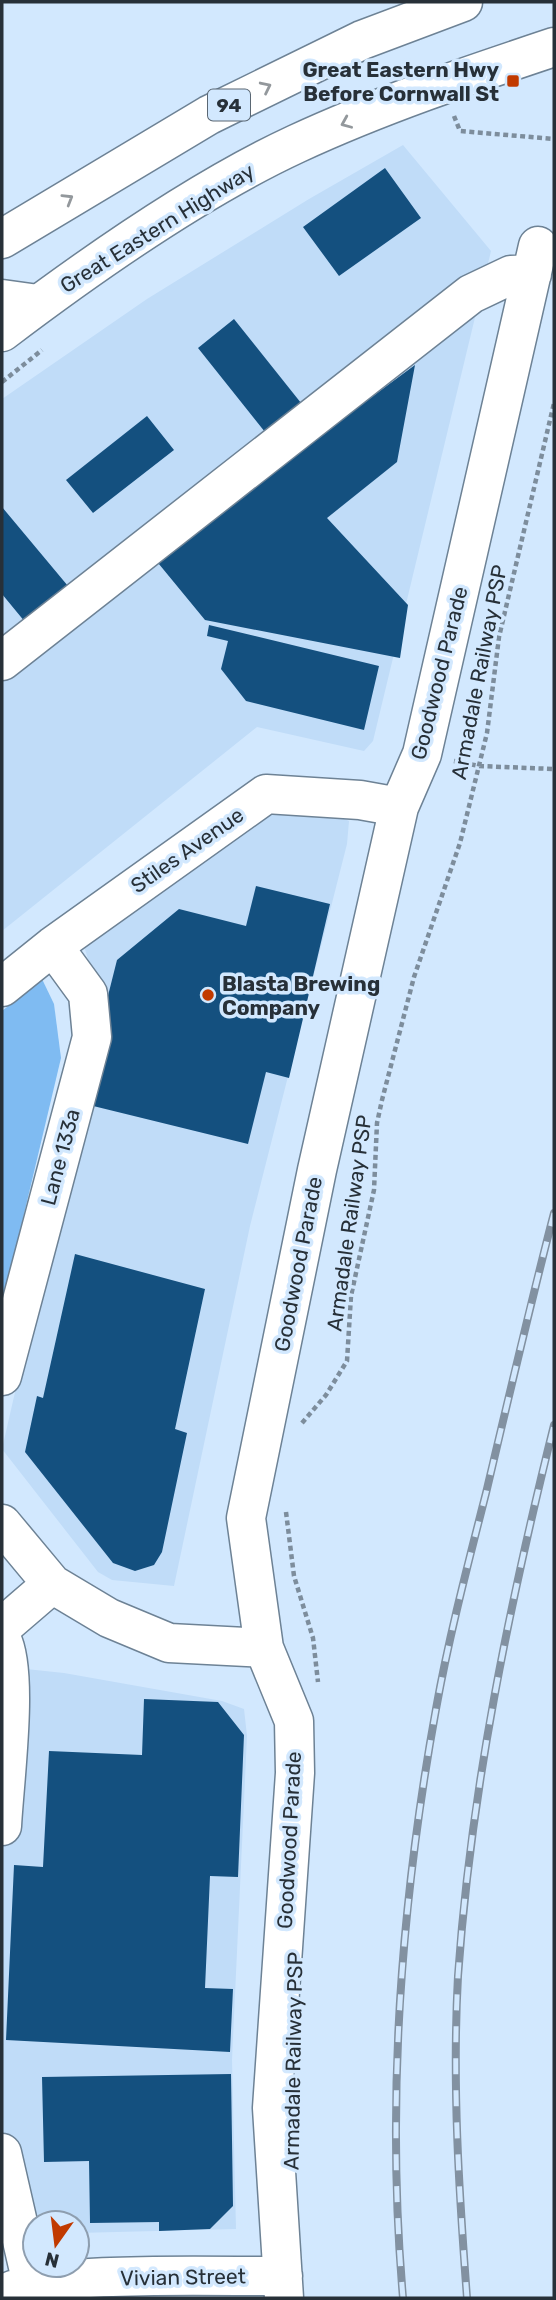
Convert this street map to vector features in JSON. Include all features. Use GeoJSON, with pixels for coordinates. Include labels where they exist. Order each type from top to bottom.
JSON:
{"type":"FeatureCollection","features":[{"type":"Feature","properties":{"kind":"main road","name":"94"},"geometry":{"type":"LineString","coordinates":[[4,235],[209,115],[362,40],[463,2]]}},
{"type":"Feature","properties":{"kind":"main road","name":"Great Eastern Highway"},"geometry":{"type":"LineString","coordinates":[[2,332],[20,302],[204,194],[295,145],[409,96],[554,47]]}},
{"type":"Feature","properties":{"kind":"main road","name":"Goodwood Parade"},"geometry":{"type":"LineString","coordinates":[[2,661],[471,294],[535,260],[422,754],[399,807],[317,1170],[246,1518],[264,1648],[294,1721],[295,1773],[271,2108],[283,2287]]}},
{"type":"Feature","properties":{"kind":"main road","name":"Stiles Avenue"},"geometry":{"type":"LineString","coordinates":[[2,987],[53,946],[266,794],[360,800],[399,807]]}},
{"type":"Feature","properties":{"kind":"main road","name":"Lane 133a"},"geometry":{"type":"LineString","coordinates":[[2,1376],[92,1037],[88,994],[53,946]]}},
{"type":"Feature","properties":{"kind":"main road"},"geometry":{"type":"LineString","coordinates":[[2,1524],[52,1584],[109,1618],[169,1643],[264,1648]]}},
{"type":"Feature","properties":{"kind":"main road"},"geometry":{"type":"LineString","coordinates":[[2,1627],[52,1584]]}},
{"type":"Feature","properties":{"kind":"main road"},"geometry":{"type":"LineString","coordinates":[[2,1640],[6,1648],[9,1696],[2,1826]]}},
{"type":"Feature","properties":{"kind":"main road"},"geometry":{"type":"LineString","coordinates":[[2,2153],[12,2292]]}},
{"type":"Feature","properties":{"kind":"main road","name":"Vivian Street"},"geometry":{"type":"LineString","coordinates":[[12,2292],[105,2278],[283,2287]]}},
{"type":"Feature","properties":{"kind":"path"},"geometry":{"type":"LineString","coordinates":[[452,112],[460,131],[554,139]]}},
{"type":"Feature","properties":{"kind":"path"},"geometry":{"type":"LineString","coordinates":[[2,382],[48,345]]}},
{"type":"Feature","properties":{"kind":"path","name":"Armadale Railway PSP"},"geometry":{"type":"LineString","coordinates":[[296,1433],[326,1395],[347,1361],[351,1296],[372,1200],[377,1123],[414,977],[460,843],[479,766],[487,733],[499,637],[554,403]]}},
{"type":"Feature","properties":{"kind":"path"},"geometry":{"type":"LineString","coordinates":[[422,754],[479,766],[554,769]]}},
{"type":"Feature","properties":{"kind":"path"},"geometry":{"type":"LineString","coordinates":[[285,1505],[294,1576],[313,1638],[318,1687]]}},
{"type":"Feature","properties":{"kind":"shaded area"},"geometry":{"type":"Polygon","coordinates":[[[403,145],[491,251],[373,741],[364,751],[257,727],[2,931],[2,399],[147,299],[309,199],[403,145]]]}},
{"type":"Feature","properties":{"kind":"shaded area"},"geometry":{"type":"Polygon","coordinates":[[[285,812],[340,817],[349,821],[347,844],[250,1226],[174,1586],[112,1580],[98,1572],[2,1449],[103,1008],[84,946],[248,821],[285,812]]]}},
{"type":"Feature","properties":{"kind":"shaded area"},"geometry":{"type":"Polygon","coordinates":[[[42,979],[54,1004],[61,1058],[2,1307],[2,1011],[42,979]]]}},
{"type":"Feature","properties":{"kind":"shaded area"},"geometry":{"type":"Polygon","coordinates":[[[26,1669],[64,1673],[222,1701],[244,1709],[247,1736],[232,2060],[236,2229],[91,2233],[91,2209],[21,2209],[21,2237],[2,2243],[2,1688],[26,1669]]]}},
{"type":"Feature","properties":{"kind":"building"},"geometry":{"type":"Polygon","coordinates":[[[385,168],[421,218],[339,276],[303,227],[385,168]]]}},
{"type":"Feature","properties":{"kind":"building"},"geometry":{"type":"Polygon","coordinates":[[[234,319],[305,408],[269,437],[198,348],[234,319]]]}},
{"type":"Feature","properties":{"kind":"building"},"geometry":{"type":"Polygon","coordinates":[[[415,365],[397,462],[327,518],[408,605],[400,658],[205,620],[154,558],[415,365]]]}},
{"type":"Feature","properties":{"kind":"building"},"geometry":{"type":"Polygon","coordinates":[[[147,416],[174,450],[93,513],[66,480],[147,416]]]}},
{"type":"Feature","properties":{"kind":"building"},"geometry":{"type":"Polygon","coordinates":[[[2,507],[73,592],[30,628],[2,594],[2,507]]]}},
{"type":"Feature","properties":{"kind":"building"},"geometry":{"type":"Polygon","coordinates":[[[209,625],[379,666],[364,730],[246,701],[221,669],[228,641],[207,636],[209,625]]]}},
{"type":"Feature","properties":{"kind":"building","name":"Blasta Brewing Company"},"geometry":{"type":"Polygon","coordinates":[[[256,886],[330,904],[289,1078],[266,1072],[248,1144],[81,1103],[117,960],[179,909],[246,926],[256,886]]]}},
{"type":"Feature","properties":{"kind":"building"},"geometry":{"type":"Polygon","coordinates":[[[75,1254],[205,1289],[175,1429],[187,1433],[162,1552],[154,1565],[135,1571],[113,1563],[25,1452],[37,1396],[43,1398],[75,1254]]]}},
{"type":"Feature","properties":{"kind":"building"},"geometry":{"type":"Polygon","coordinates":[[[144,1699],[218,1702],[244,1735],[238,1877],[210,1876],[205,1988],[233,1989],[230,2052],[6,2040],[14,1865],[43,1867],[49,1751],[142,1755],[144,1699]]]}},
{"type":"Feature","properties":{"kind":"building"},"geometry":{"type":"Polygon","coordinates":[[[231,2074],[233,2206],[210,2229],[159,2231],[159,2222],[91,2223],[89,2161],[44,2162],[42,2077],[231,2074]]]}},
{"type":"Feature","properties":{"kind":"railway"},"geometry":{"type":"LineString","coordinates":[[403,2298],[396,2150],[400,2002],[424,1782],[453,1627],[554,1213]]}},
{"type":"Feature","properties":{"kind":"railway"},"geometry":{"type":"LineString","coordinates":[[467,2298],[456,2097],[456,2016],[464,1906],[482,1767],[494,1699],[554,1425]]}},
{"type":"Feature","properties":{"kind":"place","name":"Great Eastern Hwy Before Cornwall St"},"geometry":{"type":"Point","coordinates":[513,81]}},
{"type":"Feature","properties":{"kind":"place","name":"Blasta Brewing Company"},"geometry":{"type":"Point","coordinates":[208,995]}}]}
